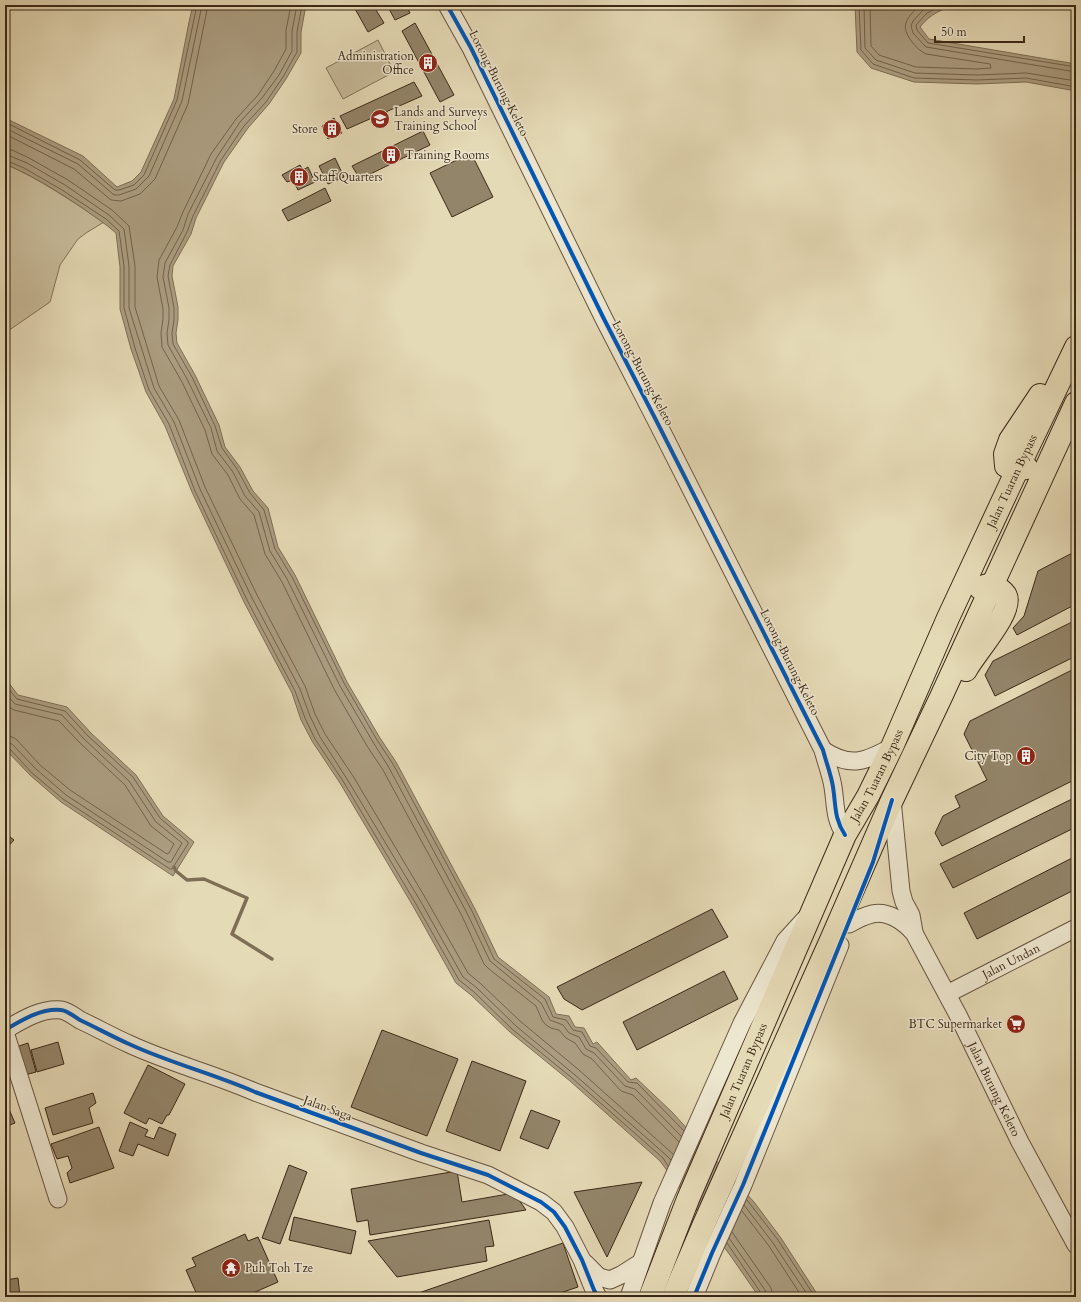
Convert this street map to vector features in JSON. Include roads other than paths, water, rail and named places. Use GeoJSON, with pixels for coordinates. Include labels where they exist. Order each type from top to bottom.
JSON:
{"type":"FeatureCollection","features":[{"type":"Feature","properties":{"kind":"highway","name":"Jalan Tuaran Bypass"},"geometry":{"type":"LineString","coordinates":[[650,1297],[688,1199],[845,835],[868,796],[892,747],[948,618],[1072,356]]}},
{"type":"Feature","properties":{"kind":"highway","name":"Jalan Tuaran Bypass"},"geometry":{"type":"LineString","coordinates":[[673,1297],[730,1164],[892,800],[1076,403]]}},
{"type":"Feature","properties":{"kind":"highway"},"geometry":{"type":"LineString","coordinates":[[1017,470],[1032,466],[1048,447],[1059,441]]}},
{"type":"Feature","properties":{"kind":"highway"},"geometry":{"type":"LineString","coordinates":[[892,747],[909,729],[968,603],[978,590],[984,586],[992,585]]}},
{"type":"Feature","properties":{"kind":"street","name":"Lorong Burung Keleto"},"geometry":{"type":"LineString","coordinates":[[447,5],[471,48],[604,319],[823,750],[833,787],[835,811],[839,826],[845,835]]}},
{"type":"Feature","properties":{"kind":"street"},"geometry":{"type":"LineString","coordinates":[[823,750],[835,758],[847,762],[866,760],[875,757],[892,747]]}},
{"type":"Feature","properties":{"kind":"street"},"geometry":{"type":"LineString","coordinates":[[694,1297],[743,1185],[849,924],[873,862],[892,800]]}},
{"type":"Feature","properties":{"kind":"street","name":"Jalan Burung Keleto"},"geometry":{"type":"LineString","coordinates":[[892,800],[901,890],[904,902],[911,915],[914,932]]}},
{"type":"Feature","properties":{"kind":"street"},"geometry":{"type":"LineString","coordinates":[[629,1297],[662,1202],[742,1023],[785,941],[813,910]]}},
{"type":"Feature","properties":{"kind":"street","name":"Jalan Burung Keleto"},"geometry":{"type":"LineString","coordinates":[[849,924],[873,914],[883,914],[894,917],[906,923],[914,932],[947,994],[1020,1142],[1076,1245]]}},
{"type":"Feature","properties":{"kind":"street","name":"Jalan Undan"},"geometry":{"type":"LineString","coordinates":[[947,994],[1076,928]]}},
{"type":"Feature","properties":{"kind":"street","name":"Jalan Saga"},"geometry":{"type":"LineString","coordinates":[[5,1031],[19,1022],[40,1012],[49,1010],[63,1010],[130,1045],[165,1059],[231,1081],[254,1092],[421,1153],[488,1175],[541,1202],[554,1212],[582,1260],[598,1297]]}},
{"type":"Feature","properties":{"kind":"street"},"geometry":{"type":"LineString","coordinates":[[5,1031],[58,1199]]}},
{"type":"Feature","properties":{"kind":"street","name":"Jalan Saga"},"geometry":{"type":"LineString","coordinates":[[582,1260],[599,1277],[610,1280],[621,1275],[640,1262]]}},
{"type":"Feature","properties":{"kind":"water"},"geometry":{"type":"Polygon","coordinates":[[[193,5],[306,5],[301,32],[301,53],[269,104],[248,128],[224,162],[196,218],[191,234],[173,266],[172,276],[178,307],[176,333],[177,343],[195,375],[219,425],[225,447],[240,467],[253,491],[268,508],[278,547],[295,575],[347,682],[396,762],[475,909],[498,957],[549,997],[556,1014],[569,1016],[575,1027],[584,1028],[593,1044],[597,1042],[631,1080],[636,1078],[672,1112],[754,1202],[781,1238],[819,1297],[759,1297],[730,1255],[660,1161],[570,1081],[510,1032],[456,983],[413,906],[340,783],[312,741],[301,720],[292,693],[244,602],[192,492],[165,426],[146,392],[131,349],[120,309],[120,267],[116,233],[54,189],[5,164],[5,118],[83,156],[117,187],[132,181],[141,172],[174,99],[193,5]]]}},
{"type":"Feature","properties":{"kind":"water"},"geometry":{"type":"Polygon","coordinates":[[[855,5],[959,5],[937,12],[924,22],[920,27],[929,39],[1076,64],[1076,91],[1026,82],[977,84],[914,82],[871,68],[857,52],[855,5]]]}},
{"type":"Feature","properties":{"kind":"water"},"geometry":{"type":"Polygon","coordinates":[[[5,678],[18,695],[67,707],[91,733],[136,775],[163,816],[194,842],[173,876],[61,802],[30,775],[5,749],[5,678]]]}},
{"type":"Feature","properties":{"kind":"waterway"},"geometry":{"type":"LineString","coordinates":[[174,867],[176,871],[187,880],[204,879],[247,898],[232,934],[272,959]]}},
{"type":"Feature","properties":{"kind":"place","name":"Administration Office"},"geometry":{"type":"Point","coordinates":[428,63]}},
{"type":"Feature","properties":{"kind":"place","name":"Lands and Surveys Training School"},"geometry":{"type":"Point","coordinates":[380,119]}},
{"type":"Feature","properties":{"kind":"place","name":"Store"},"geometry":{"type":"Point","coordinates":[332,129]}},
{"type":"Feature","properties":{"kind":"place","name":"Training Rooms"},"geometry":{"type":"Point","coordinates":[391,155]}},
{"type":"Feature","properties":{"kind":"place","name":"Staff Quarters"},"geometry":{"type":"Point","coordinates":[299,177]}},
{"type":"Feature","properties":{"kind":"place","name":"City Top"},"geometry":{"type":"Point","coordinates":[1026,756]}},
{"type":"Feature","properties":{"kind":"place","name":"BTC Supermarket"},"geometry":{"type":"Point","coordinates":[1016,1024]}},
{"type":"Feature","properties":{"kind":"place","name":"Puh Toh Tze"},"geometry":{"type":"Point","coordinates":[231,1268]}}]}
